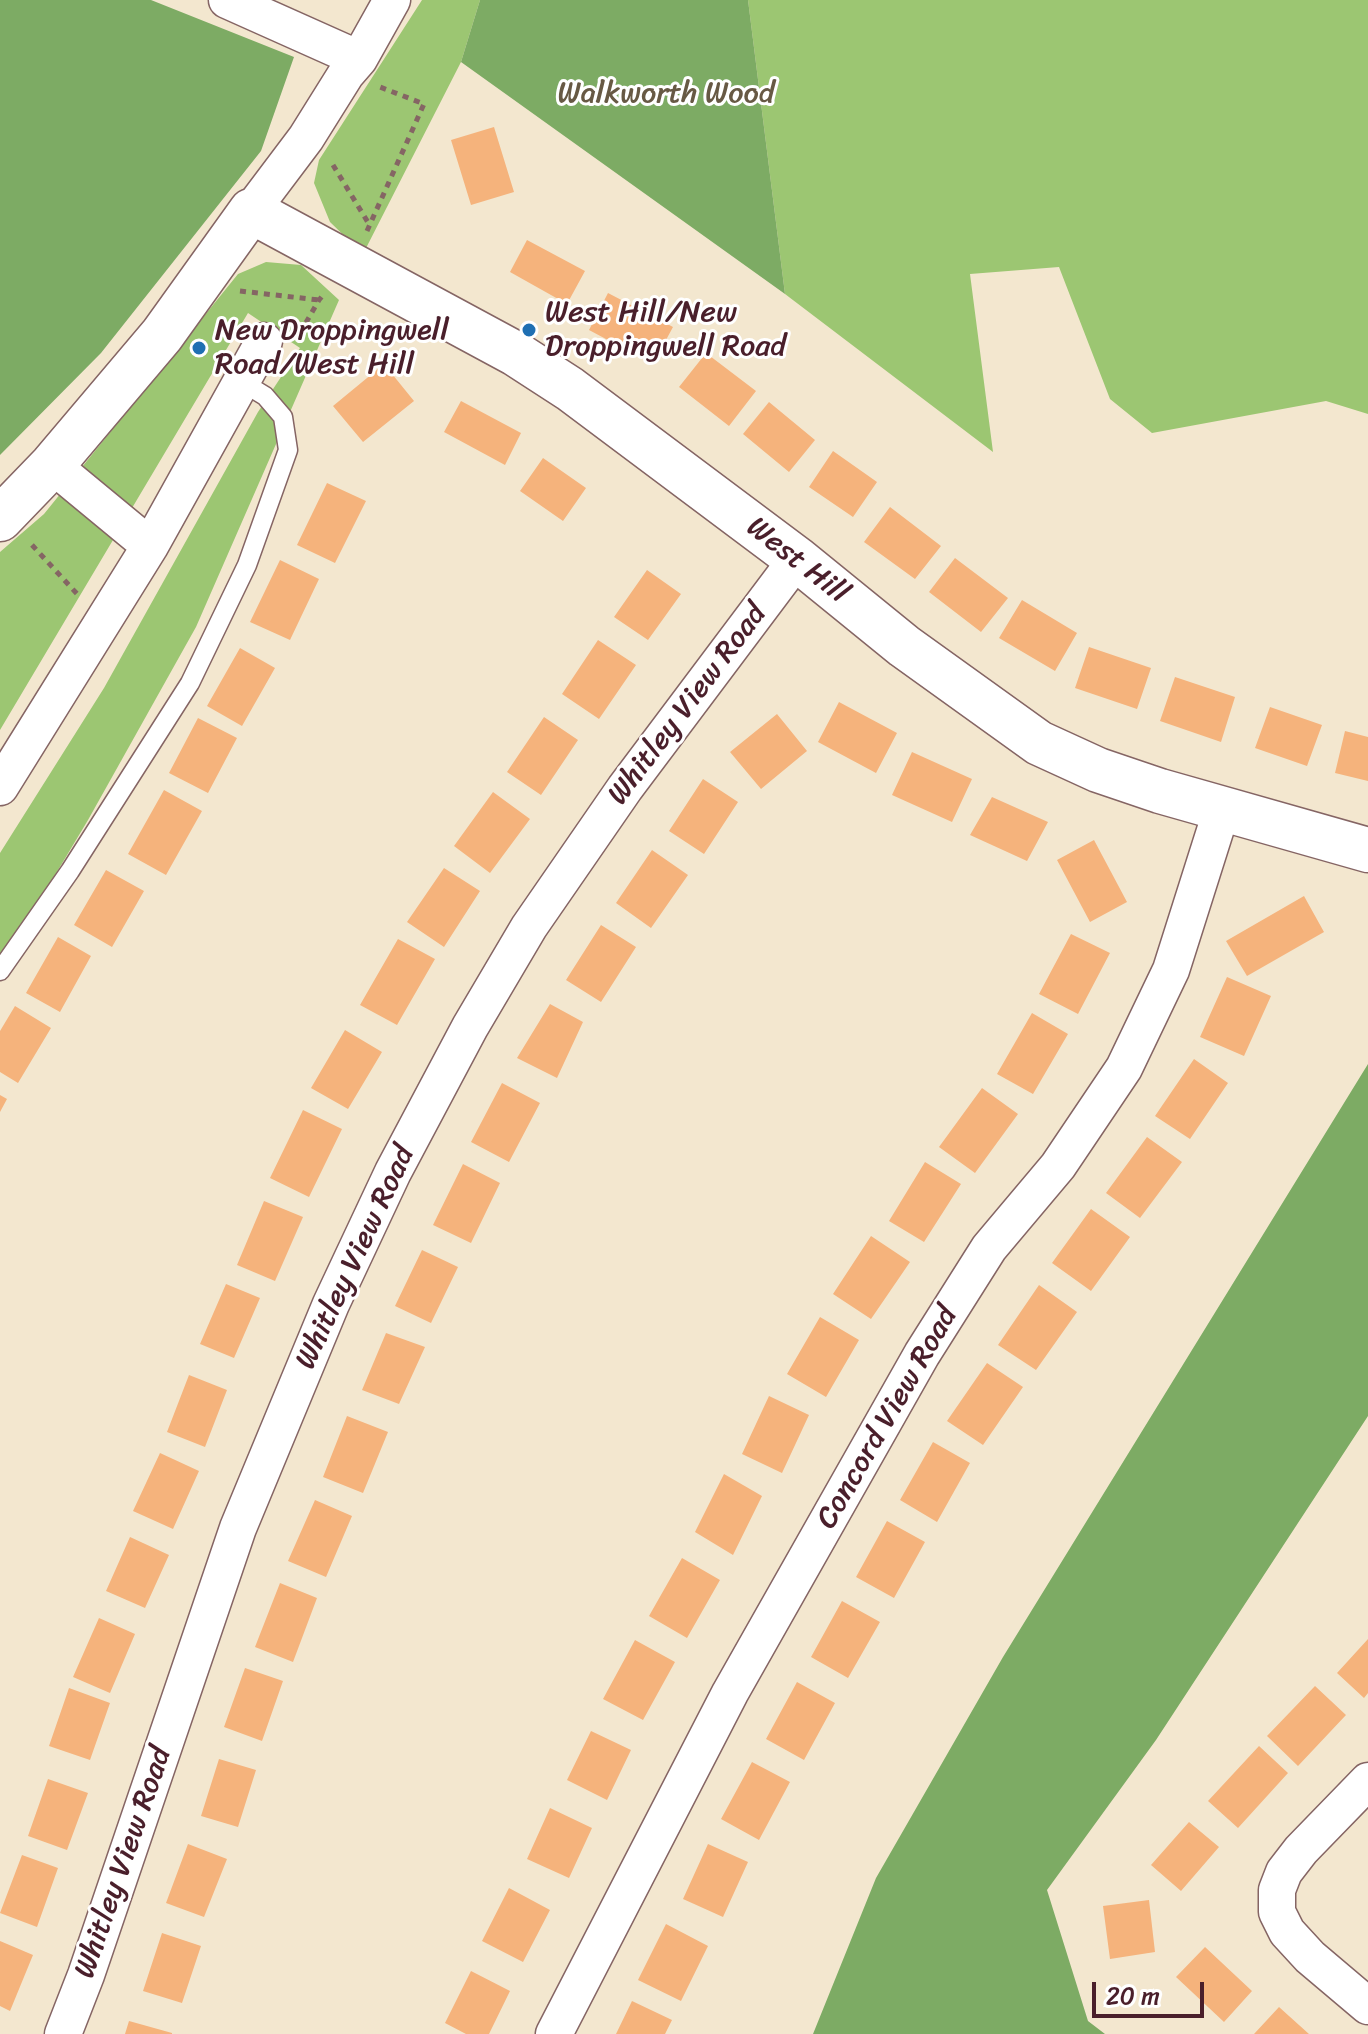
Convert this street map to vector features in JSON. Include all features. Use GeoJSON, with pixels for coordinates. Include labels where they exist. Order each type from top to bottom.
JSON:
{"type":"FeatureCollection","features":[{"type":"Feature","properties":{"kind":"street"},"geometry":{"type":"LineString","coordinates":[[227,0],[353,67]]}},
{"type":"Feature","properties":{"kind":"street"},"geometry":{"type":"LineString","coordinates":[[2,516],[52,465],[162,335],[306,138],[392,0]]}},
{"type":"Feature","properties":{"kind":"street","name":"West Hill"},"geometry":{"type":"LineString","coordinates":[[251,211],[516,354],[560,382],[797,559],[904,646],[1039,743],[1098,770],[1368,850]]}},
{"type":"Feature","properties":{"kind":"street"},"geometry":{"type":"LineString","coordinates":[[0,787],[150,546],[264,341]]}},
{"type":"Feature","properties":{"kind":"street"},"geometry":{"type":"LineString","coordinates":[[52,465],[150,546]]}},
{"type":"Feature","properties":{"kind":"street","name":"Whitley View Road"},"geometry":{"type":"LineString","coordinates":[[63,2034],[86,1975],[238,1528],[331,1304],[393,1172],[470,1027],[529,927],[625,788],[797,559]]}},
{"type":"Feature","properties":{"kind":"street","name":"Concord View Road"},"geometry":{"type":"LineString","coordinates":[[554,2034],[730,1693],[922,1354],[989,1248],[1058,1166],[1124,1068],[1171,970],[1222,809]]}},
{"type":"Feature","properties":{"kind":"street"},"geometry":{"type":"LineString","coordinates":[[1368,1781],[1301,1850],[1284,1872],[1277,1890],[1277,1912],[1287,1932],[1310,1957],[1368,2006]]}},
{"type":"Feature","properties":{"kind":"lane"},"geometry":{"type":"LineString","coordinates":[[0,971],[70,871],[190,683],[247,565],[288,450],[283,417],[265,396],[242,382]]}},
{"type":"Feature","properties":{"kind":"path"},"geometry":{"type":"LineString","coordinates":[[264,341],[287,356],[319,300],[352,266],[424,104],[353,67]]}},
{"type":"Feature","properties":{"kind":"path"},"geometry":{"type":"LineString","coordinates":[[306,138],[336,168],[369,225]]}},
{"type":"Feature","properties":{"kind":"path"},"geometry":{"type":"LineString","coordinates":[[211,268],[238,291],[319,300]]}},
{"type":"Feature","properties":{"kind":"path"},"geometry":{"type":"LineString","coordinates":[[2,516],[103,621]]}},
{"type":"Feature","properties":{"kind":"green space"},"geometry":{"type":"Polygon","coordinates":[[[0,0],[151,0],[294,57],[261,151],[101,353],[0,455],[0,0]]]}},
{"type":"Feature","properties":{"kind":"green space"},"geometry":{"type":"Polygon","coordinates":[[[422,0],[480,0],[461,62],[363,254],[330,222],[314,183],[319,160],[422,0]]]}},
{"type":"Feature","properties":{"kind":"green space","name":"Walkworth Wood"},"geometry":{"type":"Polygon","coordinates":[[[480,0],[748,0],[785,294],[461,62],[480,0]]]}},
{"type":"Feature","properties":{"kind":"green space"},"geometry":{"type":"Polygon","coordinates":[[[748,0],[1368,0],[1368,414],[1326,401],[1152,433],[1110,399],[1059,267],[970,274],[993,452],[785,294],[748,0]]]}},
{"type":"Feature","properties":{"kind":"green space"},"geometry":{"type":"Polygon","coordinates":[[[266,262],[301,265],[339,300],[196,627],[88,820],[0,967],[0,853],[104,688],[258,412],[300,348],[248,313],[0,730],[0,552],[44,514],[238,274],[266,262]]]}},
{"type":"Feature","properties":{"kind":"green space"},"geometry":{"type":"Polygon","coordinates":[[[1368,1064],[1368,1416],[1156,1740],[1047,1890],[1088,2021],[1105,2034],[813,2034],[876,1878],[1003,1657],[1368,1064]]]}},
{"type":"Feature","properties":{"kind":"building"},"geometry":{"type":"Polygon","coordinates":[[[494,127],[514,192],[471,205],[451,140],[494,127]]]}},
{"type":"Feature","properties":{"kind":"building"},"geometry":{"type":"Polygon","coordinates":[[[527,240],[585,271],[567,304],[510,272],[527,240]]]}},
{"type":"Feature","properties":{"kind":"building"},"geometry":{"type":"Polygon","coordinates":[[[608,293],[673,327],[653,364],[589,330],[608,293]]]}},
{"type":"Feature","properties":{"kind":"building"},"geometry":{"type":"Polygon","coordinates":[[[706,353],[756,391],[729,426],[679,387],[706,353]]]}},
{"type":"Feature","properties":{"kind":"building"},"geometry":{"type":"Polygon","coordinates":[[[384,364],[414,401],[363,442],[333,406],[384,364]]]}},
{"type":"Feature","properties":{"kind":"building"},"geometry":{"type":"Polygon","coordinates":[[[461,401],[521,433],[505,465],[444,432],[461,401]]]}},
{"type":"Feature","properties":{"kind":"building"},"geometry":{"type":"Polygon","coordinates":[[[769,402],[815,440],[789,472],[743,434],[769,402]]]}},
{"type":"Feature","properties":{"kind":"building"},"geometry":{"type":"Polygon","coordinates":[[[833,451],[877,482],[853,517],[809,487],[833,451]]]}},
{"type":"Feature","properties":{"kind":"building"},"geometry":{"type":"Polygon","coordinates":[[[543,458],[586,488],[563,521],[520,491],[543,458]]]}},
{"type":"Feature","properties":{"kind":"building"},"geometry":{"type":"Polygon","coordinates":[[[327,483],[366,501],[335,563],[297,545],[327,483]]]}},
{"type":"Feature","properties":{"kind":"building"},"geometry":{"type":"Polygon","coordinates":[[[890,507],[941,546],[915,579],[864,542],[890,507]]]}},
{"type":"Feature","properties":{"kind":"building"},"geometry":{"type":"Polygon","coordinates":[[[955,558],[1008,598],[981,632],[929,592],[955,558]]]}},
{"type":"Feature","properties":{"kind":"building"},"geometry":{"type":"Polygon","coordinates":[[[280,560],[319,579],[290,640],[250,622],[280,560]]]}},
{"type":"Feature","properties":{"kind":"building"},"geometry":{"type":"Polygon","coordinates":[[[647,570],[681,594],[648,640],[614,617],[647,570]]]}},
{"type":"Feature","properties":{"kind":"building"},"geometry":{"type":"Polygon","coordinates":[[[1022,600],[1077,633],[1055,671],[999,638],[1022,600]]]}},
{"type":"Feature","properties":{"kind":"building"},"geometry":{"type":"Polygon","coordinates":[[[598,640],[636,665],[599,719],[562,694],[598,640]]]}},
{"type":"Feature","properties":{"kind":"building"},"geometry":{"type":"Polygon","coordinates":[[[1089,647],[1151,668],[1137,709],[1075,688],[1089,647]]]}},
{"type":"Feature","properties":{"kind":"building"},"geometry":{"type":"Polygon","coordinates":[[[240,648],[275,668],[242,726],[207,706],[240,648]]]}},
{"type":"Feature","properties":{"kind":"building"},"geometry":{"type":"Polygon","coordinates":[[[1175,677],[1235,697],[1221,742],[1160,721],[1175,677]]]}},
{"type":"Feature","properties":{"kind":"building"},"geometry":{"type":"Polygon","coordinates":[[[839,702],[897,733],[876,773],[818,742],[839,702]]]}},
{"type":"Feature","properties":{"kind":"building"},"geometry":{"type":"Polygon","coordinates":[[[1270,707],[1322,725],[1307,766],[1255,748],[1270,707]]]}},
{"type":"Feature","properties":{"kind":"building"},"geometry":{"type":"Polygon","coordinates":[[[777,714],[807,751],[761,789],[730,752],[777,714]]]}},
{"type":"Feature","properties":{"kind":"building"},"geometry":{"type":"Polygon","coordinates":[[[544,717],[578,740],[541,795],[507,772],[544,717]]]}},
{"type":"Feature","properties":{"kind":"building"},"geometry":{"type":"Polygon","coordinates":[[[198,718],[237,738],[208,793],[169,773],[198,718]]]}},
{"type":"Feature","properties":{"kind":"building"},"geometry":{"type":"Polygon","coordinates":[[[1345,731],[1368,737],[1368,781],[1335,773],[1345,731]]]}},
{"type":"Feature","properties":{"kind":"building"},"geometry":{"type":"Polygon","coordinates":[[[912,752],[972,779],[952,822],[892,795],[912,752]]]}},
{"type":"Feature","properties":{"kind":"building"},"geometry":{"type":"Polygon","coordinates":[[[703,779],[738,802],[704,854],[669,831],[703,779]]]}},
{"type":"Feature","properties":{"kind":"building"},"geometry":{"type":"Polygon","coordinates":[[[164,790],[202,811],[166,875],[128,854],[164,790]]]}},
{"type":"Feature","properties":{"kind":"building"},"geometry":{"type":"Polygon","coordinates":[[[493,792],[530,819],[490,873],[454,846],[493,792]]]}},
{"type":"Feature","properties":{"kind":"building"},"geometry":{"type":"Polygon","coordinates":[[[992,797],[1048,822],[1027,861],[970,835],[992,797]]]}},
{"type":"Feature","properties":{"kind":"building"},"geometry":{"type":"Polygon","coordinates":[[[1094,840],[1127,902],[1090,922],[1057,860],[1094,840]]]}},
{"type":"Feature","properties":{"kind":"building"},"geometry":{"type":"Polygon","coordinates":[[[652,850],[688,875],[651,928],[616,903],[652,850]]]}},
{"type":"Feature","properties":{"kind":"building"},"geometry":{"type":"Polygon","coordinates":[[[444,868],[480,891],[444,947],[407,922],[444,868]]]}},
{"type":"Feature","properties":{"kind":"building"},"geometry":{"type":"Polygon","coordinates":[[[106,870],[144,891],[112,947],[74,925],[106,870]]]}},
{"type":"Feature","properties":{"kind":"building"},"geometry":{"type":"Polygon","coordinates":[[[1304,896],[1324,932],[1247,976],[1226,941],[1304,896]]]}},
{"type":"Feature","properties":{"kind":"building"},"geometry":{"type":"Polygon","coordinates":[[[601,925],[636,947],[601,1002],[566,980],[601,925]]]}},
{"type":"Feature","properties":{"kind":"building"},"geometry":{"type":"Polygon","coordinates":[[[1071,934],[1110,953],[1078,1014],[1039,994],[1071,934]]]}},
{"type":"Feature","properties":{"kind":"building"},"geometry":{"type":"Polygon","coordinates":[[[58,937],[91,956],[60,1012],[26,993],[58,937]]]}},
{"type":"Feature","properties":{"kind":"building"},"geometry":{"type":"Polygon","coordinates":[[[398,939],[435,959],[397,1025],[360,1005],[398,939]]]}},
{"type":"Feature","properties":{"kind":"building"},"geometry":{"type":"Polygon","coordinates":[[[1227,977],[1271,996],[1244,1056],[1200,1037],[1227,977]]]}},
{"type":"Feature","properties":{"kind":"building"},"geometry":{"type":"Polygon","coordinates":[[[550,1004],[583,1022],[557,1078],[517,1058],[550,1004]]]}},
{"type":"Feature","properties":{"kind":"building"},"geometry":{"type":"Polygon","coordinates":[[[15,1006],[51,1028],[18,1083],[0,1072],[0,1031],[15,1006]]]}},
{"type":"Feature","properties":{"kind":"building"},"geometry":{"type":"Polygon","coordinates":[[[1032,1013],[1068,1034],[1033,1094],[997,1074],[1032,1013]]]}},
{"type":"Feature","properties":{"kind":"building"},"geometry":{"type":"Polygon","coordinates":[[[345,1030],[382,1052],[348,1109],[311,1088],[345,1030]]]}},
{"type":"Feature","properties":{"kind":"building"},"geometry":{"type":"Polygon","coordinates":[[[1194,1059],[1228,1083],[1190,1139],[1155,1116],[1194,1059]]]}},
{"type":"Feature","properties":{"kind":"building"},"geometry":{"type":"Polygon","coordinates":[[[502,1083],[540,1103],[509,1162],[471,1142],[502,1083]]]}},
{"type":"Feature","properties":{"kind":"building"},"geometry":{"type":"Polygon","coordinates":[[[982,1088],[1018,1114],[975,1173],[939,1147],[982,1088]]]}},
{"type":"Feature","properties":{"kind":"building"},"geometry":{"type":"Polygon","coordinates":[[[0,1095],[7,1099],[0,1112],[0,1095]]]}},
{"type":"Feature","properties":{"kind":"building"},"geometry":{"type":"Polygon","coordinates":[[[303,1110],[342,1129],[309,1197],[270,1178],[303,1110]]]}},
{"type":"Feature","properties":{"kind":"building"},"geometry":{"type":"Polygon","coordinates":[[[1147,1137],[1182,1162],[1140,1218],[1106,1193],[1147,1137]]]}},
{"type":"Feature","properties":{"kind":"building"},"geometry":{"type":"Polygon","coordinates":[[[925,1162],[961,1184],[924,1242],[889,1221],[925,1162]]]}},
{"type":"Feature","properties":{"kind":"building"},"geometry":{"type":"Polygon","coordinates":[[[463,1164],[500,1183],[471,1243],[433,1225],[463,1164]]]}},
{"type":"Feature","properties":{"kind":"building"},"geometry":{"type":"Polygon","coordinates":[[[264,1201],[303,1217],[275,1281],[237,1265],[264,1201]]]}},
{"type":"Feature","properties":{"kind":"building"},"geometry":{"type":"Polygon","coordinates":[[[1091,1209],[1130,1237],[1091,1291],[1052,1263],[1091,1209]]]}},
{"type":"Feature","properties":{"kind":"building"},"geometry":{"type":"Polygon","coordinates":[[[871,1236],[910,1262],[871,1319],[833,1294],[871,1236]]]}},
{"type":"Feature","properties":{"kind":"building"},"geometry":{"type":"Polygon","coordinates":[[[422,1250],[458,1267],[431,1323],[395,1306],[422,1250]]]}},
{"type":"Feature","properties":{"kind":"building"},"geometry":{"type":"Polygon","coordinates":[[[226,1284],[260,1298],[234,1358],[200,1344],[226,1284]]]}},
{"type":"Feature","properties":{"kind":"building"},"geometry":{"type":"Polygon","coordinates":[[[1039,1285],[1077,1312],[1036,1370],[998,1345],[1039,1285]]]}},
{"type":"Feature","properties":{"kind":"building"},"geometry":{"type":"Polygon","coordinates":[[[820,1317],[859,1340],[826,1397],[787,1374],[820,1317]]]}},
{"type":"Feature","properties":{"kind":"building"},"geometry":{"type":"Polygon","coordinates":[[[386,1333],[425,1347],[399,1404],[362,1390],[386,1333]]]}},
{"type":"Feature","properties":{"kind":"building"},"geometry":{"type":"Polygon","coordinates":[[[987,1363],[1023,1387],[983,1445],[947,1421],[987,1363]]]}},
{"type":"Feature","properties":{"kind":"building"},"geometry":{"type":"Polygon","coordinates":[[[189,1375],[227,1390],[205,1447],[167,1432],[189,1375]]]}},
{"type":"Feature","properties":{"kind":"building"},"geometry":{"type":"Polygon","coordinates":[[[769,1396],[809,1415],[782,1473],[742,1454],[769,1396]]]}},
{"type":"Feature","properties":{"kind":"building"},"geometry":{"type":"Polygon","coordinates":[[[347,1416],[388,1432],[363,1493],[323,1477],[347,1416]]]}},
{"type":"Feature","properties":{"kind":"building"},"geometry":{"type":"Polygon","coordinates":[[[933,1442],[970,1463],[937,1522],[900,1500],[933,1442]]]}},
{"type":"Feature","properties":{"kind":"building"},"geometry":{"type":"Polygon","coordinates":[[[160,1453],[199,1471],[173,1529],[133,1511],[160,1453]]]}},
{"type":"Feature","properties":{"kind":"building"},"geometry":{"type":"Polygon","coordinates":[[[724,1474],[762,1496],[733,1555],[695,1532],[724,1474]]]}},
{"type":"Feature","properties":{"kind":"building"},"geometry":{"type":"Polygon","coordinates":[[[315,1500],[352,1516],[326,1577],[288,1561],[315,1500]]]}},
{"type":"Feature","properties":{"kind":"building"},"geometry":{"type":"Polygon","coordinates":[[[887,1521],[925,1542],[894,1598],[856,1577],[887,1521]]]}},
{"type":"Feature","properties":{"kind":"building"},"geometry":{"type":"Polygon","coordinates":[[[130,1537],[169,1555],[145,1608],[106,1591],[130,1537]]]}},
{"type":"Feature","properties":{"kind":"building"},"geometry":{"type":"Polygon","coordinates":[[[682,1558],[720,1580],[687,1638],[649,1616],[682,1558]]]}},
{"type":"Feature","properties":{"kind":"building"},"geometry":{"type":"Polygon","coordinates":[[[280,1583],[317,1598],[293,1662],[255,1647],[280,1583]]]}},
{"type":"Feature","properties":{"kind":"building"},"geometry":{"type":"Polygon","coordinates":[[[842,1601],[880,1622],[848,1678],[811,1657],[842,1601]]]}},
{"type":"Feature","properties":{"kind":"building"},"geometry":{"type":"Polygon","coordinates":[[[99,1618],[135,1634],[110,1693],[73,1677],[99,1618]]]}},
{"type":"Feature","properties":{"kind":"building"},"geometry":{"type":"Polygon","coordinates":[[[1368,1639],[1368,1693],[1364,1698],[1337,1673],[1368,1639]]]}},
{"type":"Feature","properties":{"kind":"building"},"geometry":{"type":"Polygon","coordinates":[[[635,1640],[675,1662],[643,1720],[603,1699],[635,1640]]]}},
{"type":"Feature","properties":{"kind":"building"},"geometry":{"type":"Polygon","coordinates":[[[245,1668],[283,1681],[262,1741],[224,1727],[245,1668]]]}},
{"type":"Feature","properties":{"kind":"building"},"geometry":{"type":"Polygon","coordinates":[[[797,1682],[835,1703],[804,1760],[766,1739],[797,1682]]]}},
{"type":"Feature","properties":{"kind":"building"},"geometry":{"type":"Polygon","coordinates":[[[1315,1686],[1346,1715],[1298,1766],[1267,1736],[1315,1686]]]}},
{"type":"Feature","properties":{"kind":"building"},"geometry":{"type":"Polygon","coordinates":[[[69,1688],[110,1703],[90,1760],[49,1746],[69,1688]]]}},
{"type":"Feature","properties":{"kind":"building"},"geometry":{"type":"Polygon","coordinates":[[[591,1731],[631,1750],[607,1800],[567,1780],[591,1731]]]}},
{"type":"Feature","properties":{"kind":"building"},"geometry":{"type":"Polygon","coordinates":[[[1259,1746],[1288,1773],[1238,1828],[1208,1801],[1259,1746]]]}},
{"type":"Feature","properties":{"kind":"building"},"geometry":{"type":"Polygon","coordinates":[[[219,1759],[256,1770],[238,1827],[201,1816],[219,1759]]]}},
{"type":"Feature","properties":{"kind":"building"},"geometry":{"type":"Polygon","coordinates":[[[752,1762],[790,1782],[759,1840],[721,1819],[752,1762]]]}},
{"type":"Feature","properties":{"kind":"building"},"geometry":{"type":"Polygon","coordinates":[[[48,1779],[88,1793],[67,1850],[28,1836],[48,1779]]]}},
{"type":"Feature","properties":{"kind":"building"},"geometry":{"type":"Polygon","coordinates":[[[550,1808],[592,1828],[569,1878],[527,1859],[550,1808]]]}},
{"type":"Feature","properties":{"kind":"building"},"geometry":{"type":"Polygon","coordinates":[[[1189,1822],[1219,1847],[1181,1891],[1151,1865],[1189,1822]]]}},
{"type":"Feature","properties":{"kind":"building"},"geometry":{"type":"Polygon","coordinates":[[[188,1844],[227,1859],[204,1917],[166,1903],[188,1844]]]}},
{"type":"Feature","properties":{"kind":"building"},"geometry":{"type":"Polygon","coordinates":[[[708,1844],[748,1862],[723,1917],[683,1899],[708,1844]]]}},
{"type":"Feature","properties":{"kind":"building"},"geometry":{"type":"Polygon","coordinates":[[[22,1855],[58,1868],[37,1927],[0,1913],[22,1855]]]}},
{"type":"Feature","properties":{"kind":"building"},"geometry":{"type":"Polygon","coordinates":[[[509,1888],[550,1910],[523,1962],[482,1941],[509,1888]]]}},
{"type":"Feature","properties":{"kind":"building"},"geometry":{"type":"Polygon","coordinates":[[[1149,1900],[1155,1952],[1110,1959],[1103,1906],[1149,1900]]]}},
{"type":"Feature","properties":{"kind":"building"},"geometry":{"type":"Polygon","coordinates":[[[666,1924],[708,1946],[681,2001],[638,1980],[666,1924]]]}},
{"type":"Feature","properties":{"kind":"building"},"geometry":{"type":"Polygon","coordinates":[[[162,1933],[201,1946],[182,2003],[143,1991],[162,1933]]]}},
{"type":"Feature","properties":{"kind":"building"},"geometry":{"type":"Polygon","coordinates":[[[0,1941],[33,1955],[10,2011],[0,2006],[0,1941]]]}},
{"type":"Feature","properties":{"kind":"building"},"geometry":{"type":"Polygon","coordinates":[[[1205,1947],[1252,1991],[1224,2022],[1176,1977],[1205,1947]]]}},
{"type":"Feature","properties":{"kind":"building"},"geometry":{"type":"Polygon","coordinates":[[[471,1971],[510,1991],[489,2034],[466,2034],[445,2023],[471,1971]]]}},
{"type":"Feature","properties":{"kind":"building"},"geometry":{"type":"Polygon","coordinates":[[[632,2001],[672,2020],[665,2034],[616,2034],[632,2001]]]}},
{"type":"Feature","properties":{"kind":"building"},"geometry":{"type":"Polygon","coordinates":[[[1279,2007],[1309,2034],[1254,2034],[1279,2007]]]}},
{"type":"Feature","properties":{"kind":"building"},"geometry":{"type":"Polygon","coordinates":[[[129,2021],[172,2033],[172,2034],[125,2034],[129,2021]]]}},
{"type":"Feature","properties":{"kind":"place","name":"West Hill/New Droppingwell Road"},"geometry":{"type":"Point","coordinates":[529,330]}},
{"type":"Feature","properties":{"kind":"place","name":"New Droppingwell Road/West Hill"},"geometry":{"type":"Point","coordinates":[199,348]}}]}
